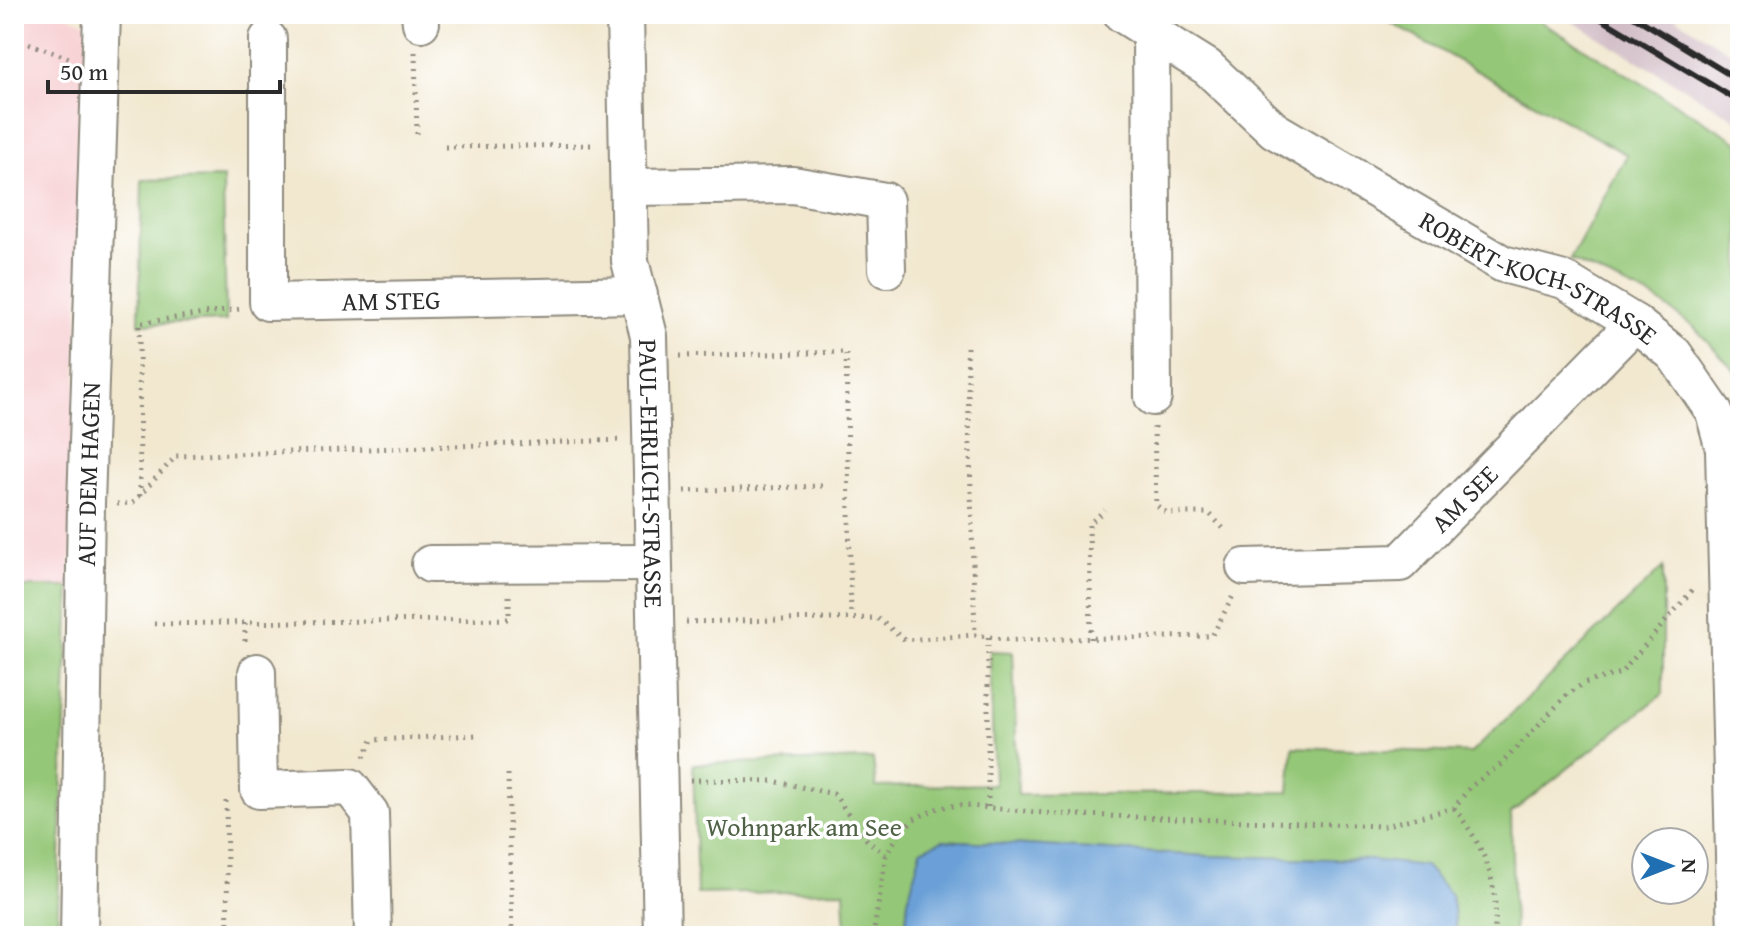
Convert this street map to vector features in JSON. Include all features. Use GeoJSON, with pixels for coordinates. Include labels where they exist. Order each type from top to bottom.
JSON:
{"type":"FeatureCollection","features":[{"type":"Feature","properties":{"kind":"street","name":"AUF DEM HAGEN"},"geometry":{"type":"LineString","coordinates":[[79,936],[86,504],[102,14]]}},
{"type":"Feature","properties":{"kind":"street","name":"PAUL-EHRLICH-STRASSE"},"geometry":{"type":"LineString","coordinates":[[625,14],[630,261],[649,336],[656,780],[662,936]]}},
{"type":"Feature","properties":{"kind":"street","name":"ROBERT-KOCH-STRASSE"},"geometry":{"type":"LineString","coordinates":[[1136,23],[1207,67],[1274,130],[1503,264],[1564,280],[1635,323],[1674,354],[1714,412],[1724,449],[1727,582],[1735,680],[1736,936]]}},
{"type":"Feature","properties":{"kind":"street"},"geometry":{"type":"LineString","coordinates":[[1136,23],[1153,397]]}},
{"type":"Feature","properties":{"kind":"street"},"geometry":{"type":"LineString","coordinates":[[268,39],[268,302]]}},
{"type":"Feature","properties":{"kind":"street"},"geometry":{"type":"LineString","coordinates":[[629,187],[793,185],[885,201],[887,269]]}},
{"type":"Feature","properties":{"kind":"street","name":"AM STEG"},"geometry":{"type":"LineString","coordinates":[[268,302],[639,295]]}},
{"type":"Feature","properties":{"kind":"street","name":"AM SEE"},"geometry":{"type":"LineString","coordinates":[[1245,567],[1400,563],[1635,323]]}},
{"type":"Feature","properties":{"kind":"street"},"geometry":{"type":"LineString","coordinates":[[430,564],[652,563]]}},
{"type":"Feature","properties":{"kind":"street"},"geometry":{"type":"LineString","coordinates":[[257,672],[259,790],[350,787],[370,813],[373,936]]}},
{"type":"Feature","properties":{"kind":"path"},"geometry":{"type":"LineString","coordinates":[[417,135],[414,24],[431,18],[554,14]]}},
{"type":"Feature","properties":{"kind":"path"},"geometry":{"type":"LineString","coordinates":[[14,38],[100,69]]}},
{"type":"Feature","properties":{"kind":"path"},"geometry":{"type":"LineString","coordinates":[[445,147],[628,144]]}},
{"type":"Feature","properties":{"kind":"path"},"geometry":{"type":"LineString","coordinates":[[140,496],[139,323],[216,315],[268,302]]}},
{"type":"Feature","properties":{"kind":"path"},"geometry":{"type":"LineString","coordinates":[[967,347],[975,635]]}},
{"type":"Feature","properties":{"kind":"path"},"geometry":{"type":"LineString","coordinates":[[649,357],[846,352],[851,617]]}},
{"type":"Feature","properties":{"kind":"path"},"geometry":{"type":"LineString","coordinates":[[1153,397],[1156,505],[1167,513],[1209,513],[1223,528]]}},
{"type":"Feature","properties":{"kind":"path"},"geometry":{"type":"LineString","coordinates":[[86,504],[133,503],[176,456],[650,440]]}},
{"type":"Feature","properties":{"kind":"path"},"geometry":{"type":"LineString","coordinates":[[651,492],[822,486]]}},
{"type":"Feature","properties":{"kind":"path"},"geometry":{"type":"LineString","coordinates":[[1091,639],[1089,524],[1105,510]]}},
{"type":"Feature","properties":{"kind":"path"},"geometry":{"type":"LineString","coordinates":[[154,624],[509,619],[508,565]]}},
{"type":"Feature","properties":{"kind":"path"},"geometry":{"type":"LineString","coordinates":[[653,623],[877,618],[905,640],[975,635],[1091,639],[1212,636],[1245,567]]}},
{"type":"Feature","properties":{"kind":"path"},"geometry":{"type":"LineString","coordinates":[[873,936],[886,856],[898,835],[914,819],[938,808],[1383,826],[1454,808],[1470,787],[1500,765],[1567,695],[1584,683],[1621,673],[1696,586],[1727,582]]}},
{"type":"Feature","properties":{"kind":"path"},"geometry":{"type":"LineString","coordinates":[[988,637],[988,808]]}},
{"type":"Feature","properties":{"kind":"path"},"geometry":{"type":"LineString","coordinates":[[350,787],[372,740],[476,735]]}},
{"type":"Feature","properties":{"kind":"path"},"geometry":{"type":"LineString","coordinates":[[508,774],[512,936]]}},
{"type":"Feature","properties":{"kind":"path"},"geometry":{"type":"LineString","coordinates":[[656,780],[773,781],[834,794],[867,840],[886,856]]}},
{"type":"Feature","properties":{"kind":"path"},"geometry":{"type":"LineString","coordinates":[[228,936],[226,794],[259,790]]}},
{"type":"Feature","properties":{"kind":"path"},"geometry":{"type":"LineString","coordinates":[[1454,808],[1468,826],[1494,878],[1498,904],[1494,936]]}},
{"type":"Feature","properties":{"kind":"shaded area"},"geometry":{"type":"Polygon","coordinates":[[[14,14],[63,14],[87,23],[70,587],[14,587],[14,14]]]}},
{"type":"Feature","properties":{"kind":"shaded area"},"geometry":{"type":"Polygon","coordinates":[[[1560,14],[1669,14],[1740,58],[1740,122],[1560,14]]]}},
{"type":"Feature","properties":{"kind":"green space"},"geometry":{"type":"Polygon","coordinates":[[[1375,14],[1528,14],[1740,143],[1740,376],[1695,328],[1654,298],[1570,260],[1627,155],[1375,14]]]}},
{"type":"Feature","properties":{"kind":"green space"},"geometry":{"type":"Polygon","coordinates":[[[223,178],[226,321],[139,324],[142,180],[223,178]]]}},
{"type":"Feature","properties":{"kind":"green space","name":"Wohnpark am See"},"geometry":{"type":"Polygon","coordinates":[[[1663,567],[1663,694],[1511,813],[1514,936],[1457,936],[1451,895],[1371,860],[1208,856],[943,840],[908,900],[905,936],[846,936],[844,891],[697,894],[693,764],[873,759],[876,787],[994,784],[990,651],[1013,652],[1018,795],[1289,792],[1293,747],[1471,753],[1663,567]]]}},
{"type":"Feature","properties":{"kind":"green space"},"geometry":{"type":"Polygon","coordinates":[[[14,587],[70,587],[57,936],[14,936],[14,587]]]}},
{"type":"Feature","properties":{"kind":"water"},"geometry":{"type":"Polygon","coordinates":[[[943,840],[1208,856],[1371,860],[1425,866],[1451,895],[1457,936],[905,936],[908,900],[921,850],[943,840]]]}},
{"type":"Feature","properties":{"kind":"railway"},"geometry":{"type":"LineString","coordinates":[[1593,14],[1740,102]]}},
{"type":"Feature","properties":{"kind":"railway"},"geometry":{"type":"LineString","coordinates":[[1630,14],[1740,81]]}}]}
